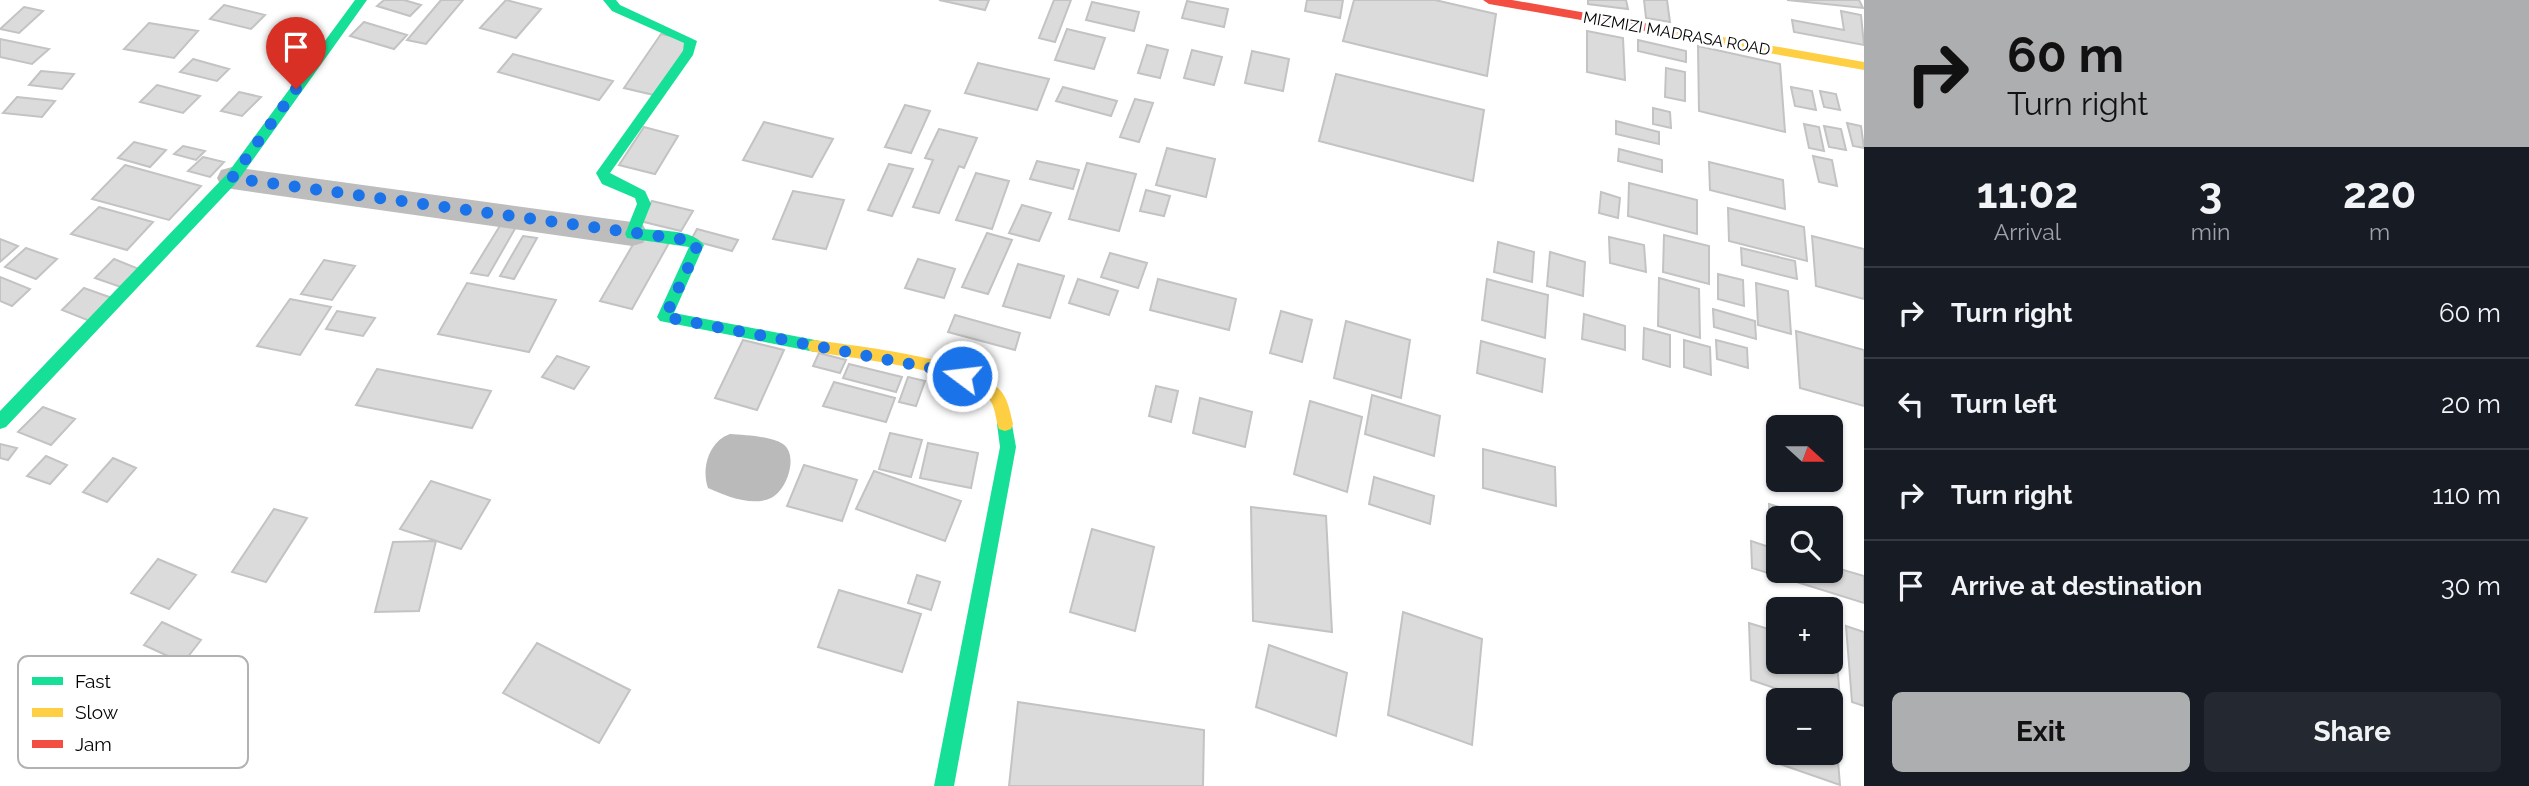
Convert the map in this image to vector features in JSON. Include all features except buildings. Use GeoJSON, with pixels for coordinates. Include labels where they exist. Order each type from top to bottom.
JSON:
{"type":"FeatureCollection","features":[{"type":"Feature","properties":{"kind":"street"},"geometry":{"type":"LineString","coordinates":[[0,422],[232,178],[361,0]]}},
{"type":"Feature","properties":{"kind":"street"},"geometry":{"type":"LineString","coordinates":[[610,0],[616,8],[691,41],[689,52],[603,173],[607,180],[640,195],[644,204],[632,234]]}},
{"type":"Feature","properties":{"kind":"street","name":"MIZMIZI MADRASA ROAD"},"geometry":{"type":"LineString","coordinates":[[1489,0],[1864,66]]}},
{"type":"Feature","properties":{"kind":"street"},"geometry":{"type":"LineString","coordinates":[[232,178],[688,240],[697,245],[665,317],[941,370],[983,383],[996,396],[1003,410],[1008,447],[944,786]]}},
{"type":"Feature","properties":{"kind":"shaded area"},"geometry":{"type":"Polygon","coordinates":[[[730,434],[771,439],[788,449],[789,472],[777,494],[764,500],[747,501],[708,488],[708,457],[717,443],[730,434]]]}},
{"type":"Feature","properties":{"kind":"traffic: fast"},"geometry":{"type":"LineString","coordinates":[[0,422],[232,178],[361,0]]}},
{"type":"Feature","properties":{"kind":"traffic: fast"},"geometry":{"type":"LineString","coordinates":[[609,0],[616,8],[691,41],[689,52],[603,173],[607,180],[640,195],[644,204],[632,234],[688,240],[697,245],[665,317],[815,346]]}},
{"type":"Feature","properties":{"kind":"traffic: fast"},"geometry":{"type":"LineString","coordinates":[[944,786],[1008,447],[1005,424]]}},
{"type":"Feature","properties":{"kind":"traffic: slow"},"geometry":{"type":"LineString","coordinates":[[1672,32],[1864,66]]}},
{"type":"Feature","properties":{"kind":"traffic: slow"},"geometry":{"type":"LineString","coordinates":[[815,346],[910,362],[981,384],[996,396],[1005,424]]}},
{"type":"Feature","properties":{"kind":"traffic: jam"},"geometry":{"type":"LineString","coordinates":[[1489,0],[1672,32]]}},
{"type":"Feature","properties":{"kind":"route"},"geometry":{"type":"LineString","coordinates":[[296,89],[232,178],[688,240],[697,245],[665,317],[962,376]]}}]}
